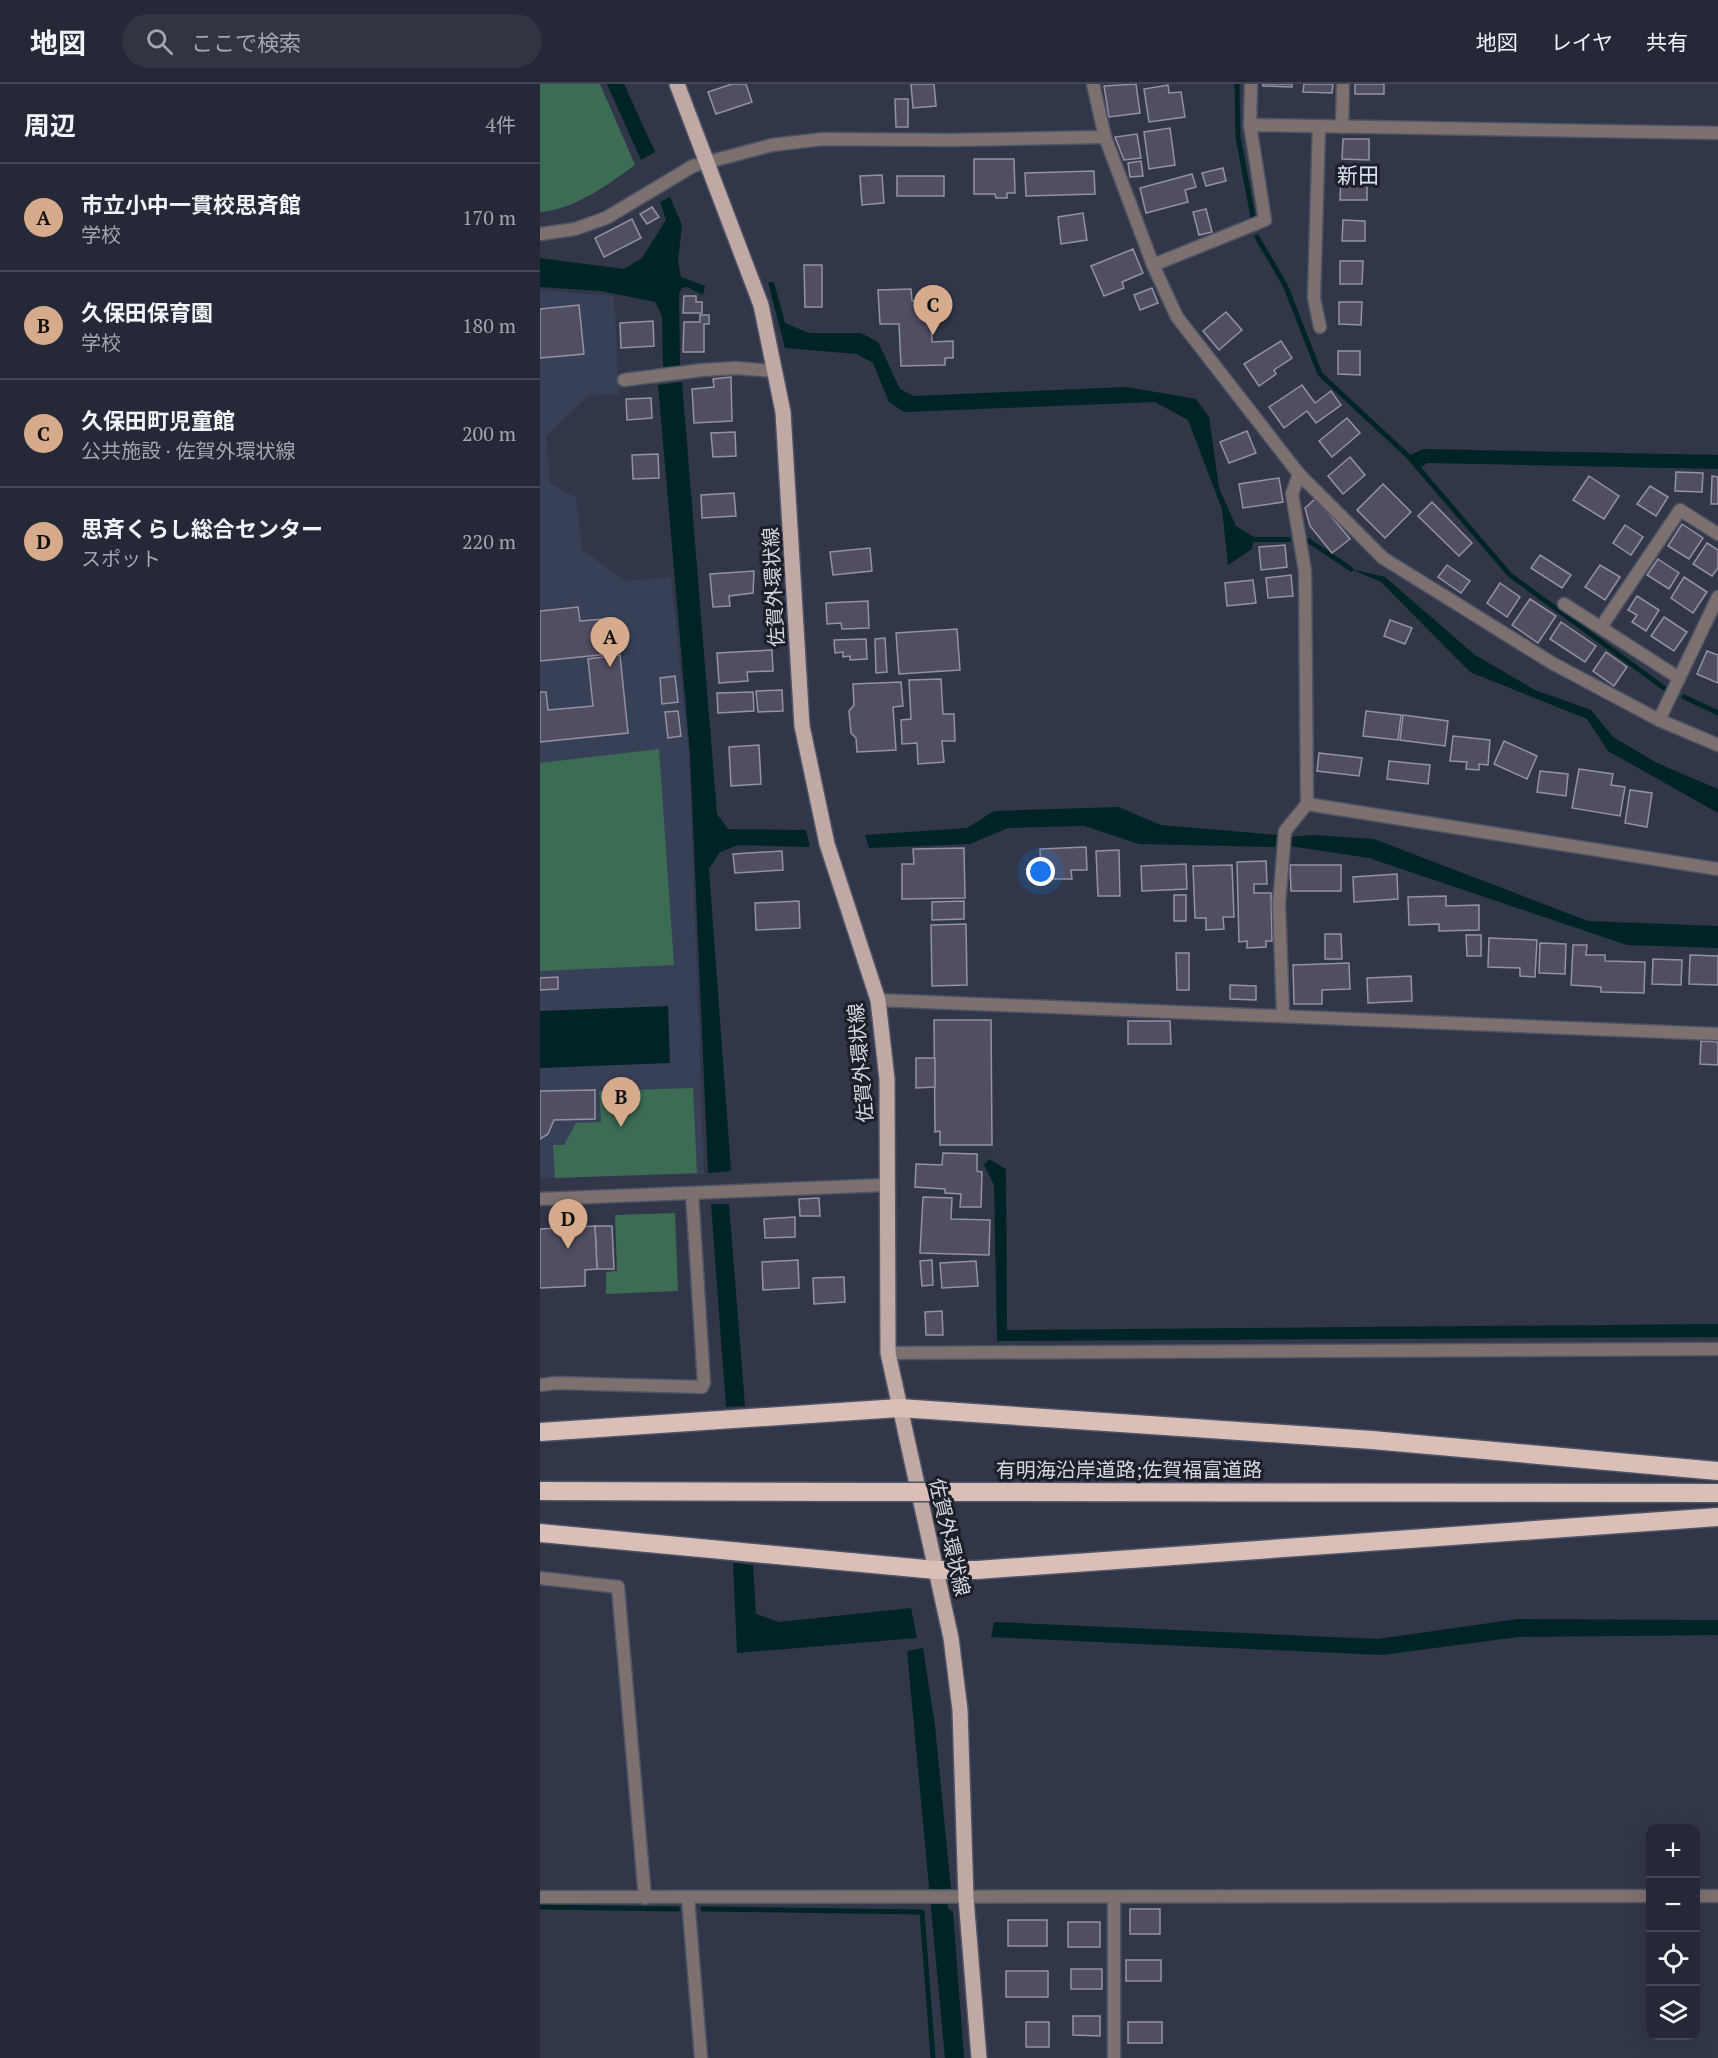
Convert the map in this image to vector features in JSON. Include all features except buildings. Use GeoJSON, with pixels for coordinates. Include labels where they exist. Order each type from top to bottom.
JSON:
{"type":"FeatureCollection","features":[{"type":"Feature","properties":{"kind":"highway"},"geometry":{"type":"LineString","coordinates":[[540,1432],[899,1408],[1372,1440],[1718,1471]]}},
{"type":"Feature","properties":{"kind":"highway","name":"有明海沿岸道路;佐賀福富道路"},"geometry":{"type":"LineString","coordinates":[[540,1491],[1718,1492]]}},
{"type":"Feature","properties":{"kind":"highway"},"geometry":{"type":"LineString","coordinates":[[540,1533],[936,1570],[989,1569],[1718,1517]]}},
{"type":"Feature","properties":{"kind":"main road","name":"佐賀外環状線"},"geometry":{"type":"LineString","coordinates":[[677,84],[761,305],[783,412],[802,726],[827,844],[878,1000],[887,1080],[888,1353],[951,1638],[960,1710],[960,1898],[979,2058]]}},
{"type":"Feature","properties":{"kind":"street"},"geometry":{"type":"LineString","coordinates":[[1093,84],[1105,137],[1153,265],[1178,317],[1299,474],[1383,558],[1551,663],[1659,720],[1718,745]]}},
{"type":"Feature","properties":{"kind":"street"},"geometry":{"type":"LineString","coordinates":[[1153,265],[1265,220],[1251,125],[1251,84]]}},
{"type":"Feature","properties":{"kind":"street"},"geometry":{"type":"LineString","coordinates":[[1342,127],[1343,84]]}},
{"type":"Feature","properties":{"kind":"street"},"geometry":{"type":"LineString","coordinates":[[1251,125],[1718,133]]}},
{"type":"Feature","properties":{"kind":"street"},"geometry":{"type":"LineString","coordinates":[[1319,126],[1314,298],[1320,327]]}},
{"type":"Feature","properties":{"kind":"street"},"geometry":{"type":"LineString","coordinates":[[540,234],[575,229],[606,218],[693,166],[772,145],[824,139],[951,140],[1105,137]]}},
{"type":"Feature","properties":{"kind":"street"},"geometry":{"type":"LineString","coordinates":[[624,380],[702,370],[736,368],[775,371]]}},
{"type":"Feature","properties":{"kind":"street"},"geometry":{"type":"LineString","coordinates":[[1283,1014],[1279,904],[1285,831],[1307,804],[1305,571],[1292,494],[1299,474]]}},
{"type":"Feature","properties":{"kind":"street"},"geometry":{"type":"LineString","coordinates":[[1601,627],[1680,510],[1718,534]]}},
{"type":"Feature","properties":{"kind":"street"},"geometry":{"type":"LineString","coordinates":[[1659,720],[1718,597]]}},
{"type":"Feature","properties":{"kind":"street"},"geometry":{"type":"LineString","coordinates":[[1564,604],[1679,678]]}},
{"type":"Feature","properties":{"kind":"street"},"geometry":{"type":"LineString","coordinates":[[1307,804],[1718,869]]}},
{"type":"Feature","properties":{"kind":"street"},"geometry":{"type":"LineString","coordinates":[[878,1000],[1283,1014],[1718,1034]]}},
{"type":"Feature","properties":{"kind":"street"},"geometry":{"type":"LineString","coordinates":[[540,1199],[887,1185]]}},
{"type":"Feature","properties":{"kind":"street"},"geometry":{"type":"LineString","coordinates":[[540,1385],[556,1383],[702,1387],[704,1383],[692,1193]]}},
{"type":"Feature","properties":{"kind":"street"},"geometry":{"type":"LineString","coordinates":[[888,1353],[1718,1349]]}},
{"type":"Feature","properties":{"kind":"street"},"geometry":{"type":"LineString","coordinates":[[540,1578],[618,1587],[645,1898]]}},
{"type":"Feature","properties":{"kind":"street"},"geometry":{"type":"LineString","coordinates":[[540,1897],[1646,1896]]}},
{"type":"Feature","properties":{"kind":"street"},"geometry":{"type":"LineString","coordinates":[[1700,1896],[1718,1896]]}},
{"type":"Feature","properties":{"kind":"street"},"geometry":{"type":"LineString","coordinates":[[688,1898],[701,2058]]}},
{"type":"Feature","properties":{"kind":"street"},"geometry":{"type":"LineString","coordinates":[[1114,1898],[1114,2058]]}},
{"type":"Feature","properties":{"kind":"shaded area"},"geometry":{"type":"Polygon","coordinates":[[[607,84],[624,84],[655,152],[641,160],[607,84]]]}},
{"type":"Feature","properties":{"kind":"shaded area"},"geometry":{"type":"Polygon","coordinates":[[[670,197],[682,225],[678,261],[681,277],[705,286],[703,295],[687,287],[682,288],[679,294],[680,366],[663,367],[662,316],[655,302],[601,291],[540,287],[540,258],[624,269],[642,258],[666,220],[660,202],[670,197]]]}},
{"type":"Feature","properties":{"kind":"shaded area"},"geometry":{"type":"Polygon","coordinates":[[[768,282],[774,282],[785,323],[809,333],[861,333],[878,342],[900,389],[914,396],[1127,387],[1196,399],[1209,417],[1219,488],[1236,526],[1254,537],[1290,537],[1291,542],[1253,542],[1252,549],[1228,565],[1222,509],[1188,420],[1155,402],[904,412],[889,402],[873,363],[857,354],[785,348],[768,282]]]}},
{"type":"Feature","properties":{"kind":"shaded area"},"geometry":{"type":"Polygon","coordinates":[[[540,290],[614,296],[619,394],[588,396],[546,436],[550,483],[576,498],[582,550],[626,581],[671,577],[689,754],[704,1174],[540,1178],[540,290]]]}},
{"type":"Feature","properties":{"kind":"shaded area"},"geometry":{"type":"Polygon","coordinates":[[[682,382],[717,814],[728,829],[806,830],[810,847],[738,845],[720,852],[709,869],[731,1171],[708,1173],[690,754],[658,385],[682,382]]]}},
{"type":"Feature","properties":{"kind":"shaded area"},"geometry":{"type":"Polygon","coordinates":[[[1423,449],[1718,455],[1718,469],[1427,463],[1418,469],[1408,456],[1423,449]]]}},
{"type":"Feature","properties":{"kind":"shaded area"},"geometry":{"type":"Polygon","coordinates":[[[1351,569],[1385,577],[1475,655],[1535,690],[1591,710],[1613,737],[1657,763],[1718,789],[1718,813],[1608,751],[1587,719],[1470,672],[1381,582],[1351,569]]]}},
{"type":"Feature","properties":{"kind":"shaded area"},"geometry":{"type":"Polygon","coordinates":[[[1118,807],[1161,825],[1277,835],[1275,847],[1139,844],[1084,826],[1008,828],[970,844],[869,848],[865,835],[967,828],[994,811],[1118,807]]]}},
{"type":"Feature","properties":{"kind":"shaded area"},"geometry":{"type":"Polygon","coordinates":[[[1313,835],[1374,839],[1588,921],[1718,926],[1718,948],[1627,945],[1369,858],[1290,846],[1290,837],[1313,835]]]}},
{"type":"Feature","properties":{"kind":"shaded area"},"geometry":{"type":"Polygon","coordinates":[[[668,1006],[670,1063],[540,1068],[540,1011],[668,1006]]]}},
{"type":"Feature","properties":{"kind":"shaded area"},"geometry":{"type":"Polygon","coordinates":[[[989,1159],[1006,1169],[1007,1330],[1718,1324],[1718,1337],[997,1341],[994,1185],[984,1165],[989,1159]]]}},
{"type":"Feature","properties":{"kind":"shaded area"},"geometry":{"type":"Polygon","coordinates":[[[711,1204],[729,1204],[745,1406],[726,1407],[711,1204]]]}},
{"type":"Feature","properties":{"kind":"shaded area"},"geometry":{"type":"Polygon","coordinates":[[[733,1563],[753,1565],[756,1614],[779,1622],[911,1608],[917,1638],[737,1653],[733,1563]]]}},
{"type":"Feature","properties":{"kind":"shaded area"},"geometry":{"type":"Polygon","coordinates":[[[1518,1619],[1718,1620],[1718,1635],[1518,1637],[1382,1655],[991,1637],[994,1622],[1378,1639],[1518,1619]]]}},
{"type":"Feature","properties":{"kind":"shaded area"},"geometry":{"type":"Polygon","coordinates":[[[923,1648],[935,1726],[951,1889],[947,1892],[948,1908],[953,1912],[964,2058],[945,2058],[907,1651],[923,1648]]]}},
{"type":"Feature","properties":{"kind":"green space"},"geometry":{"type":"Polygon","coordinates":[[[540,84],[600,84],[635,165],[602,188],[578,201],[540,212],[540,84]]]}},
{"type":"Feature","properties":{"kind":"green space"},"geometry":{"type":"Polygon","coordinates":[[[659,749],[674,965],[540,971],[540,763],[659,749]]]}},
{"type":"Feature","properties":{"kind":"green space"},"geometry":{"type":"Polygon","coordinates":[[[693,1088],[697,1173],[555,1178],[553,1145],[564,1145],[576,1123],[601,1122],[599,1091],[693,1088]]]}},
{"type":"Feature","properties":{"kind":"green space"},"geometry":{"type":"Polygon","coordinates":[[[675,1213],[678,1291],[606,1294],[606,1272],[617,1271],[615,1215],[675,1213]]]}},
{"type":"Feature","properties":{"kind":"waterway"},"geometry":{"type":"LineString","coordinates":[[1237,84],[1238,137],[1253,217]]}},
{"type":"Feature","properties":{"kind":"waterway"},"geometry":{"type":"LineString","coordinates":[[1257,237],[1285,285],[1320,374],[1408,456],[1510,575],[1664,688]]}},
{"type":"Feature","properties":{"kind":"waterway"},"geometry":{"type":"LineString","coordinates":[[1309,541],[1351,569]]}},
{"type":"Feature","properties":{"kind":"waterway"},"geometry":{"type":"LineString","coordinates":[[1684,697],[1718,713]]}},
{"type":"Feature","properties":{"kind":"waterway"},"geometry":{"type":"LineString","coordinates":[[540,1907],[678,1909]]}},
{"type":"Feature","properties":{"kind":"waterway"},"geometry":{"type":"LineString","coordinates":[[703,1909],[922,1912],[933,2058]]}},
{"type":"Feature","properties":{"kind":"place","name":"久保田町児童館"},"geometry":{"type":"Point","coordinates":[933,335]}},
{"type":"Feature","properties":{"kind":"place","name":"市立小中一貫校思斉館"},"geometry":{"type":"Point","coordinates":[610,667]}},
{"type":"Feature","properties":{"kind":"place","name":"久保田保育園"},"geometry":{"type":"Point","coordinates":[621,1127]}},
{"type":"Feature","properties":{"kind":"place","name":"思斉くらし総合センター"},"geometry":{"type":"Point","coordinates":[568,1249]}},
{"type":"Feature","properties":{"kind":"district","name":"新田"},"geometry":{"type":"Point","coordinates":[1358,175]}}]}
